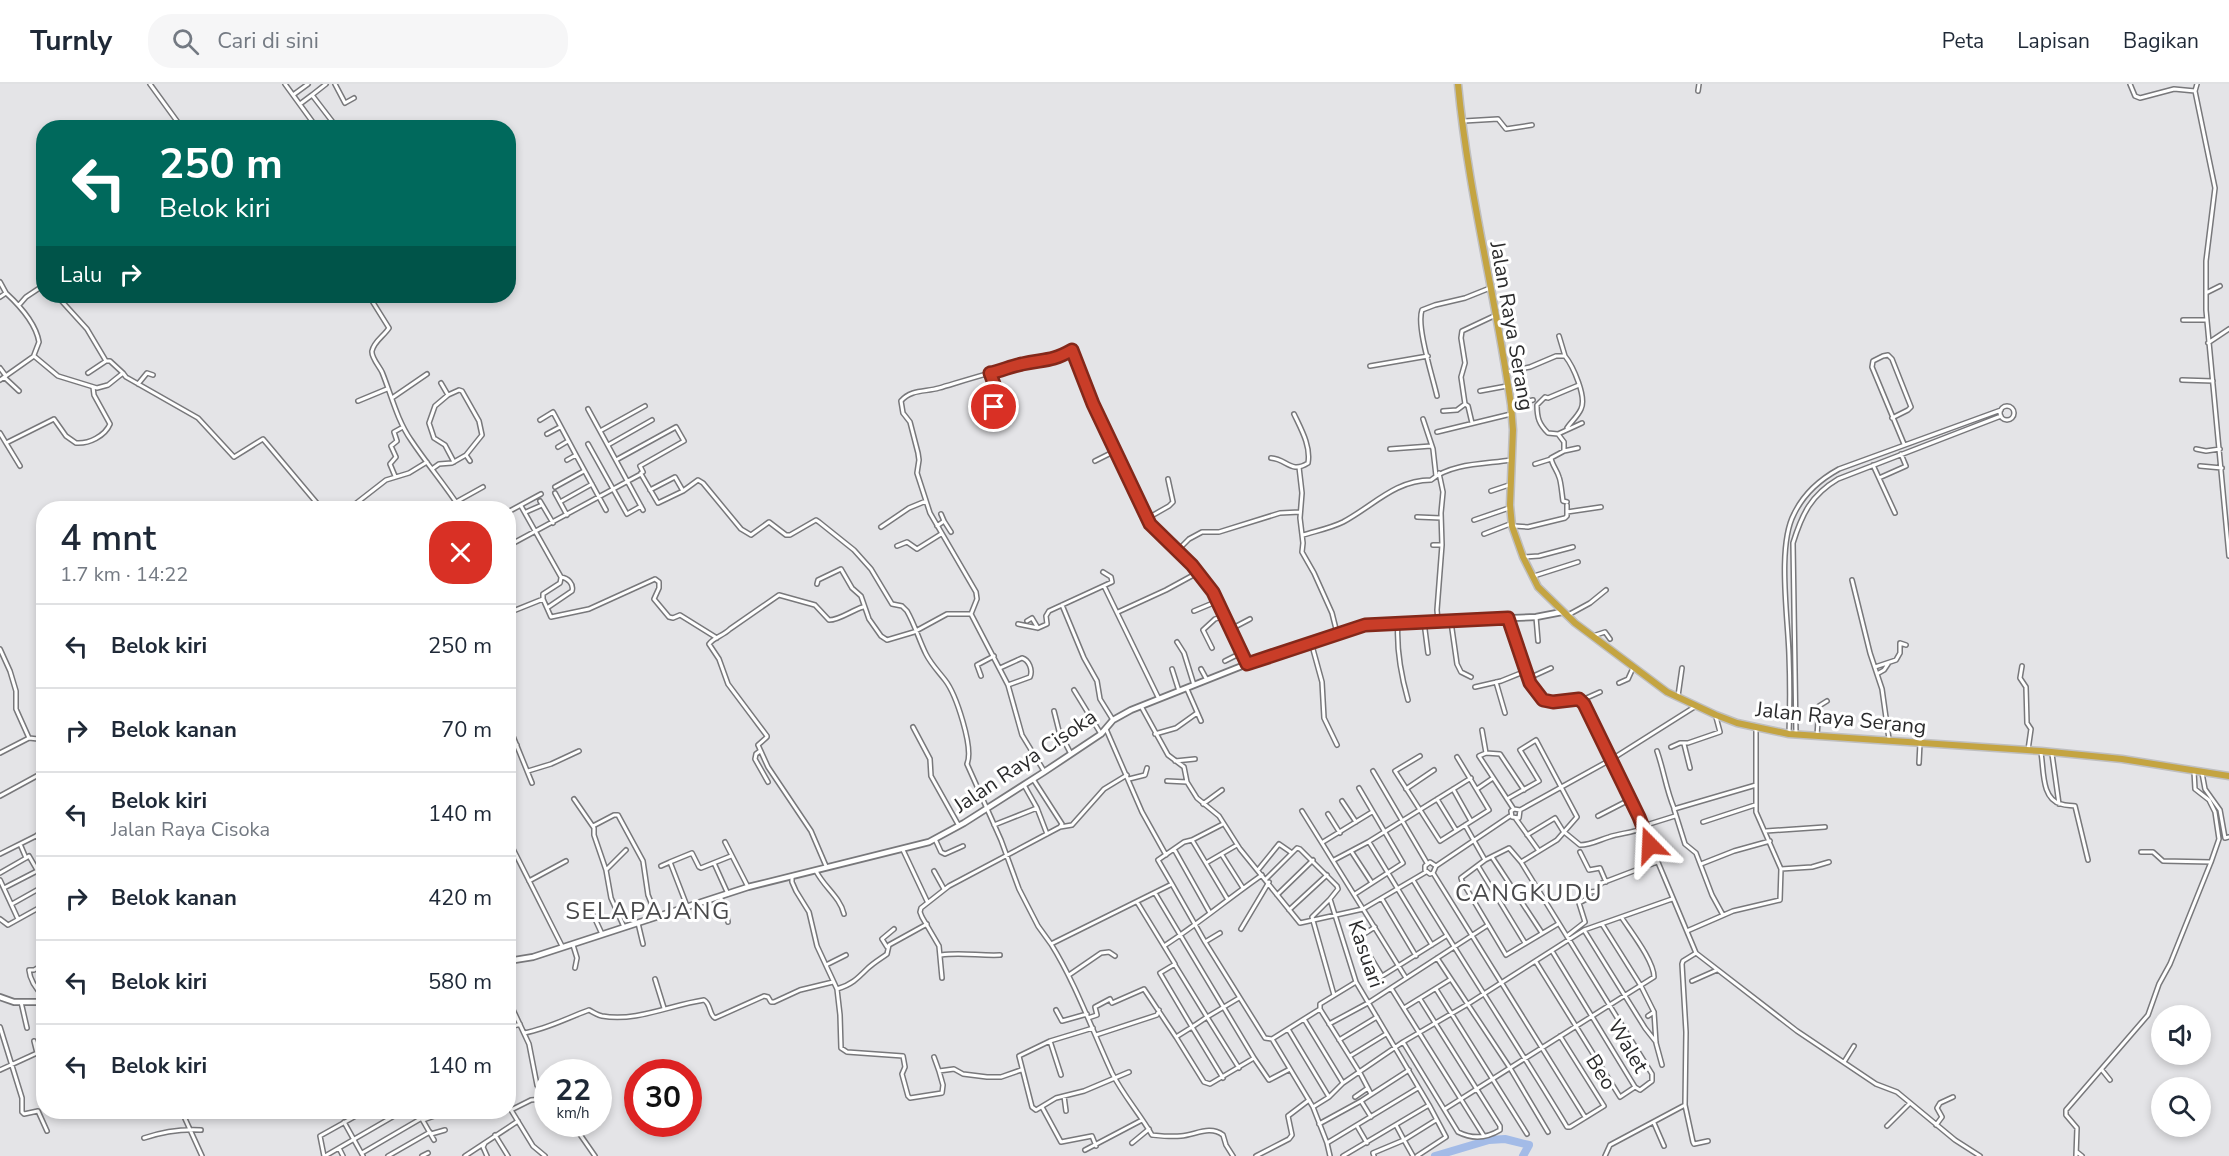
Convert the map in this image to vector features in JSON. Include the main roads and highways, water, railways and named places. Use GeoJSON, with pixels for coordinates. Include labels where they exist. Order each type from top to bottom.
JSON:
{"type":"FeatureCollection","features":[{"type":"Feature","properties":{"kind":"highway","name":"Jalan Raya Serang"},"geometry":{"type":"LineString","coordinates":[[1458,84],[1476,213],[1512,413],[1510,508],[1512,525],[1522,557],[1532,576],[1538,586],[1564,614],[1633,668],[1678,697],[1716,715],[1756,728],[1793,734],[2028,750],[2122,759],[2229,776]]}},
{"type":"Feature","properties":{"kind":"waterway"},"geometry":{"type":"LineString","coordinates":[[1435,1156],[1489,1140],[1505,1139],[1529,1145],[1523,1156]]}},
{"type":"Feature","properties":{"kind":"district","name":"CANGKUDU"},"geometry":{"type":"Point","coordinates":[1529,893]}},
{"type":"Feature","properties":{"kind":"district","name":"SELAPAJANG"},"geometry":{"type":"Point","coordinates":[648,911]}}]}
